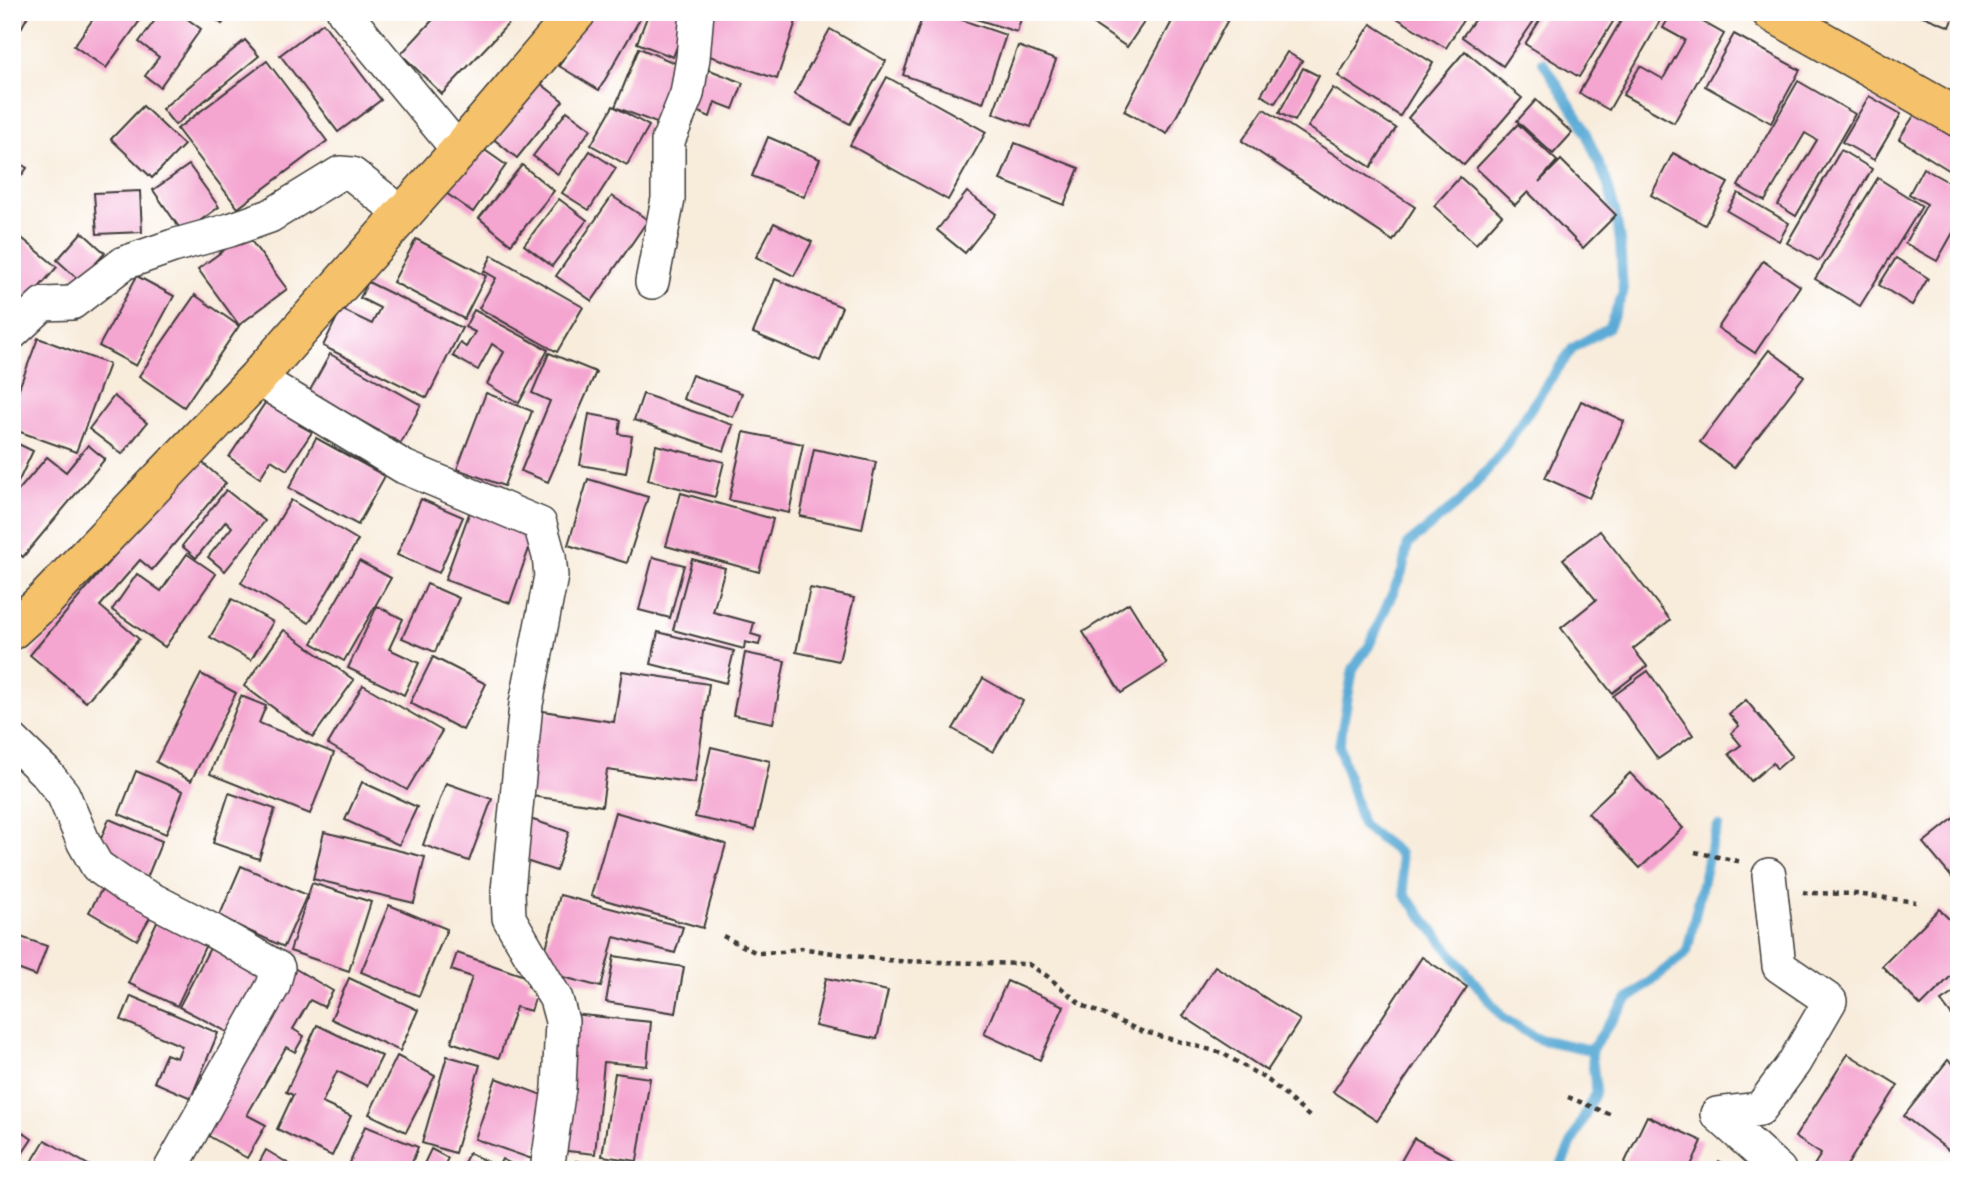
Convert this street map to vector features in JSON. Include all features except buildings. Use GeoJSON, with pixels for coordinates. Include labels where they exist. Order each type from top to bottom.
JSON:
{"type":"FeatureCollection","features":[{"type":"Feature","properties":{"kind":"main road"},"geometry":{"type":"LineString","coordinates":[[12,630],[45,600],[257,378],[459,151],[577,12]]}},
{"type":"Feature","properties":{"kind":"main road"},"geometry":{"type":"LineString","coordinates":[[1771,12],[1959,118]]}},
{"type":"Feature","properties":{"kind":"street"},"geometry":{"type":"LineString","coordinates":[[344,12],[459,151]]}},
{"type":"Feature","properties":{"kind":"street"},"geometry":{"type":"LineString","coordinates":[[652,282],[668,199],[668,141],[687,94],[696,12]]}},
{"type":"Feature","properties":{"kind":"street"},"geometry":{"type":"LineString","coordinates":[[12,333],[43,303],[72,303],[124,263],[270,216],[340,173],[352,174],[403,214]]}},
{"type":"Feature","properties":{"kind":"street"},"geometry":{"type":"LineString","coordinates":[[257,378],[404,467],[540,524],[549,556],[551,576],[526,704],[508,891],[509,918],[556,999],[562,1021],[559,1088],[547,1170]]}},
{"type":"Feature","properties":{"kind":"street"},"geometry":{"type":"LineString","coordinates":[[12,740],[63,794],[97,866],[124,886],[213,931],[278,968],[272,986],[170,1170]]}},
{"type":"Feature","properties":{"kind":"street"},"geometry":{"type":"LineString","coordinates":[[1769,875],[1779,966],[1830,1001],[1794,1063],[1760,1109],[1717,1115],[1779,1170]]}},
{"type":"Feature","properties":{"kind":"path"},"geometry":{"type":"LineString","coordinates":[[1695,852],[1737,859],[1807,893],[1856,894],[1916,902]]}},
{"type":"Feature","properties":{"kind":"path"},"geometry":{"type":"LineString","coordinates":[[723,936],[757,953],[801,948],[896,961],[1028,964],[1082,1005],[1142,1031],[1222,1053],[1269,1081],[1311,1118]]}},
{"type":"Feature","properties":{"kind":"path"},"geometry":{"type":"LineString","coordinates":[[1568,1097],[1612,1115]]}},
{"type":"Feature","properties":{"kind":"waterway"},"geometry":{"type":"LineString","coordinates":[[1543,62],[1581,122],[1607,182],[1620,241],[1623,293],[1609,327],[1573,348],[1499,456],[1461,501],[1408,544],[1402,572],[1369,646],[1353,669],[1339,746],[1362,825],[1400,854],[1405,895],[1503,1018],[1538,1039],[1591,1050]]}},
{"type":"Feature","properties":{"kind":"waterway"},"geometry":{"type":"LineString","coordinates":[[1559,1170],[1596,1091],[1591,1050],[1625,1002],[1687,952],[1709,853],[1718,826]]}}]}
